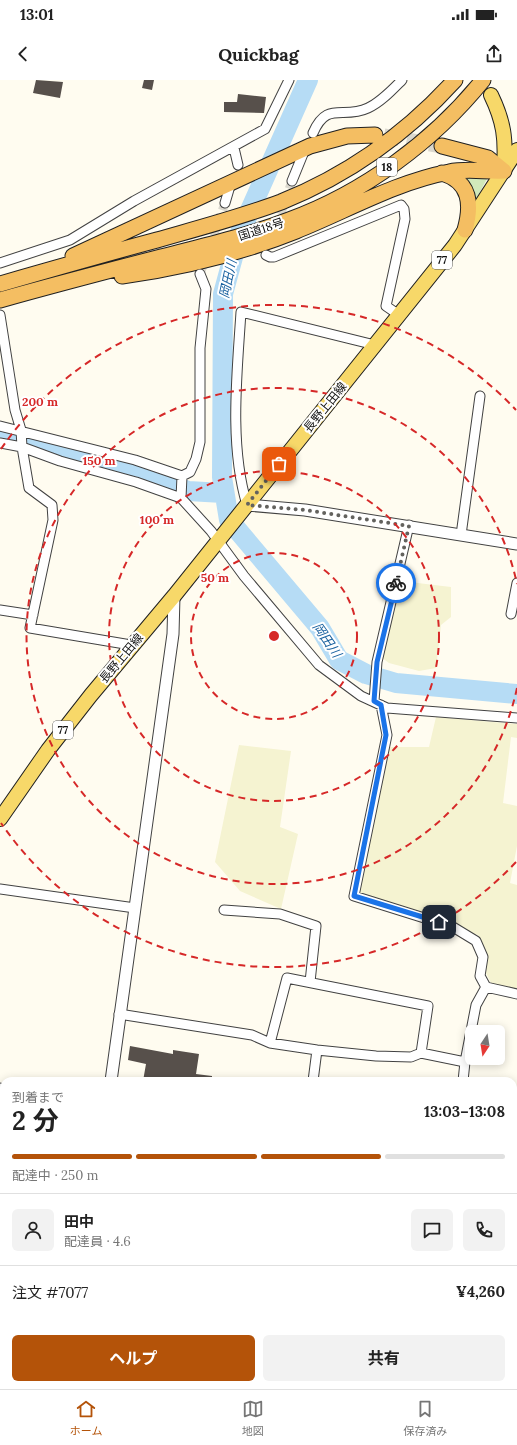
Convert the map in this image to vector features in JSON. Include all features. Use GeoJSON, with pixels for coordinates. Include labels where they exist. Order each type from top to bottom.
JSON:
{"type":"FeatureCollection","features":[{"type":"Feature","properties":{"kind":"highway","name":"国道18号"},"geometry":{"type":"LineString","coordinates":[[0,284],[224,221],[281,202],[321,184],[360,161],[418,118],[456,80]]}},
{"type":"Feature","properties":{"kind":"highway","name":"国道18号"},"geometry":{"type":"LineString","coordinates":[[0,300],[214,244],[289,220],[324,204],[380,173],[438,128],[483,80]]}},
{"type":"Feature","properties":{"kind":"highway"},"geometry":{"type":"LineString","coordinates":[[40,273],[236,177],[335,138],[375,135]]}},
{"type":"Feature","properties":{"kind":"highway"},"geometry":{"type":"LineString","coordinates":[[442,146],[484,156],[510,172]]}},
{"type":"Feature","properties":{"kind":"highway"},"geometry":{"type":"LineString","coordinates":[[59,284],[151,272],[210,258],[266,248],[421,179],[442,173],[457,170],[510,172]]}},
{"type":"Feature","properties":{"kind":"highway"},"geometry":{"type":"LineString","coordinates":[[442,173],[457,182],[469,198],[470,209],[465,230]]}},
{"type":"Feature","properties":{"kind":"main road"},"geometry":{"type":"LineString","coordinates":[[491,95],[504,127],[505,145],[510,172]]}},
{"type":"Feature","properties":{"kind":"main road","name":"77"},"geometry":{"type":"LineString","coordinates":[[510,172],[517,150]]}},
{"type":"Feature","properties":{"kind":"main road","name":"長野上田線"},"geometry":{"type":"LineString","coordinates":[[0,819],[48,750],[131,645],[174,596],[375,345],[510,172]]}},
{"type":"Feature","properties":{"kind":"street"},"geometry":{"type":"LineString","coordinates":[[0,263],[70,240],[134,201],[265,130],[289,80]]}},
{"type":"Feature","properties":{"kind":"street"},"geometry":{"type":"LineString","coordinates":[[313,132],[321,117],[328,113],[357,112],[368,108],[378,102],[402,80]]}},
{"type":"Feature","properties":{"kind":"street"},"geometry":{"type":"LineString","coordinates":[[225,203],[236,177],[234,148]]}},
{"type":"Feature","properties":{"kind":"street"},"geometry":{"type":"LineString","coordinates":[[292,182],[301,152]]}},
{"type":"Feature","properties":{"kind":"street"},"geometry":{"type":"LineString","coordinates":[[266,248],[270,257],[274,256],[401,205],[404,209],[405,219],[386,306],[398,315]]}},
{"type":"Feature","properties":{"kind":"street"},"geometry":{"type":"LineString","coordinates":[[181,496],[182,478],[190,472],[196,459],[200,442],[200,348],[206,289],[200,274]]}},
{"type":"Feature","properties":{"kind":"street"},"geometry":{"type":"LineString","coordinates":[[375,345],[241,312],[236,384],[238,458],[241,484],[247,505],[305,510],[517,544]]}},
{"type":"Feature","properties":{"kind":"street"},"geometry":{"type":"LineString","coordinates":[[0,314],[15,410],[22,432],[22,445],[29,488],[52,505],[53,520],[30,628],[131,645]]}},
{"type":"Feature","properties":{"kind":"street"},"geometry":{"type":"LineString","coordinates":[[461,535],[480,396]]}},
{"type":"Feature","properties":{"kind":"street"},"geometry":{"type":"LineString","coordinates":[[0,426],[135,460],[182,478]]}},
{"type":"Feature","properties":{"kind":"street"},"geometry":{"type":"LineString","coordinates":[[0,443],[22,445],[60,461],[181,496],[218,540],[267,604],[319,665],[361,696],[387,708],[517,718]]}},
{"type":"Feature","properties":{"kind":"street"},"geometry":{"type":"LineString","coordinates":[[409,526],[377,662],[377,703],[386,735],[354,896],[453,927],[476,941],[483,957],[480,976],[486,987],[517,994]]}},
{"type":"Feature","properties":{"kind":"street"},"geometry":{"type":"LineString","coordinates":[[511,614],[517,583]]}},
{"type":"Feature","properties":{"kind":"street"},"geometry":{"type":"LineString","coordinates":[[111,1077],[119,1014],[173,634],[174,596]]}},
{"type":"Feature","properties":{"kind":"street"},"geometry":{"type":"LineString","coordinates":[[0,610],[33,615]]}},
{"type":"Feature","properties":{"kind":"street"},"geometry":{"type":"LineString","coordinates":[[0,889],[135,908]]}},
{"type":"Feature","properties":{"kind":"street"},"geometry":{"type":"LineString","coordinates":[[224,910],[280,914],[316,926],[310,982]]}},
{"type":"Feature","properties":{"kind":"street"},"geometry":{"type":"LineString","coordinates":[[270,1043],[287,978],[428,1006],[421,1053]]}},
{"type":"Feature","properties":{"kind":"street"},"geometry":{"type":"LineString","coordinates":[[472,1025],[476,1005],[486,987]]}},
{"type":"Feature","properties":{"kind":"street"},"geometry":{"type":"LineString","coordinates":[[119,1014],[252,1035],[270,1043],[317,1050],[376,1056],[411,1057],[421,1053],[465,1062],[463,1077]]}},
{"type":"Feature","properties":{"kind":"street"},"geometry":{"type":"LineString","coordinates":[[314,1077],[317,1050]]}},
{"type":"Feature","properties":{"kind":"shaded area"},"geometry":{"type":"Polygon","coordinates":[[[401,581],[451,587],[451,617],[441,625],[436,668],[419,671],[389,663],[381,657],[401,581]]]}},
{"type":"Feature","properties":{"kind":"shaded area"},"geometry":{"type":"Polygon","coordinates":[[[436,717],[517,724],[517,738],[511,737],[503,803],[517,806],[517,846],[510,883],[517,885],[517,991],[491,983],[486,973],[487,957],[478,935],[358,894],[388,747],[429,747],[436,717]]]}},
{"type":"Feature","properties":{"kind":"shaded area"},"geometry":{"type":"Polygon","coordinates":[[[239,745],[291,751],[280,827],[298,834],[281,909],[240,891],[215,862],[239,745]]]}},
{"type":"Feature","properties":{"kind":"green space"},"geometry":{"type":"Polygon","coordinates":[[[461,175],[483,175],[487,179],[476,199],[471,186],[461,175]]]}},
{"type":"Feature","properties":{"kind":"building"},"geometry":{"type":"Polygon","coordinates":[[[36,80],[63,82],[60,98],[33,93],[36,80]]]}},
{"type":"Feature","properties":{"kind":"building"},"geometry":{"type":"Polygon","coordinates":[[[144,80],[154,80],[152,90],[142,88],[144,80]]]}},
{"type":"Feature","properties":{"kind":"building"},"geometry":{"type":"Polygon","coordinates":[[[238,94],[266,97],[264,113],[224,112],[224,102],[237,102],[238,94]]]}},
{"type":"Feature","properties":{"kind":"building"},"geometry":{"type":"Polygon","coordinates":[[[130,1046],[173,1054],[173,1050],[199,1054],[196,1074],[212,1077],[144,1077],[146,1064],[128,1060],[130,1046]]]}},
{"type":"Feature","properties":{"kind":"waterway","name":"岡田川"},"geometry":{"type":"LineString","coordinates":[[308,80],[239,235],[223,294],[222,477],[229,520],[320,628],[339,660],[366,674],[396,683],[517,694]]}},
{"type":"Feature","properties":{"kind":"waterway","name":"岡田川"},"geometry":{"type":"LineString","coordinates":[[0,434],[120,464],[188,491],[223,493]]}},
{"type":"Feature","properties":{"kind":"tunnel"},"geometry":{"type":"LineString","coordinates":[[384,136],[442,146]]}},
{"type":"Feature","properties":{"kind":"tunnel"},"geometry":{"type":"LineString","coordinates":[[276,227],[292,181]]}},
{"type":"Feature","properties":{"kind":"tunnel"},"geometry":{"type":"LineString","coordinates":[[200,274],[225,203]]}},
{"type":"Feature","properties":{"kind":"way so far"},"geometry":{"type":"LineString","coordinates":[[279,464],[247,505],[305,510],[409,526],[396,583]]}},
{"type":"Feature","properties":{"kind":"route"},"geometry":{"type":"LineString","coordinates":[[396,583],[377,662],[374,701],[381,705],[386,735],[354,896],[439,922]]}}]}
